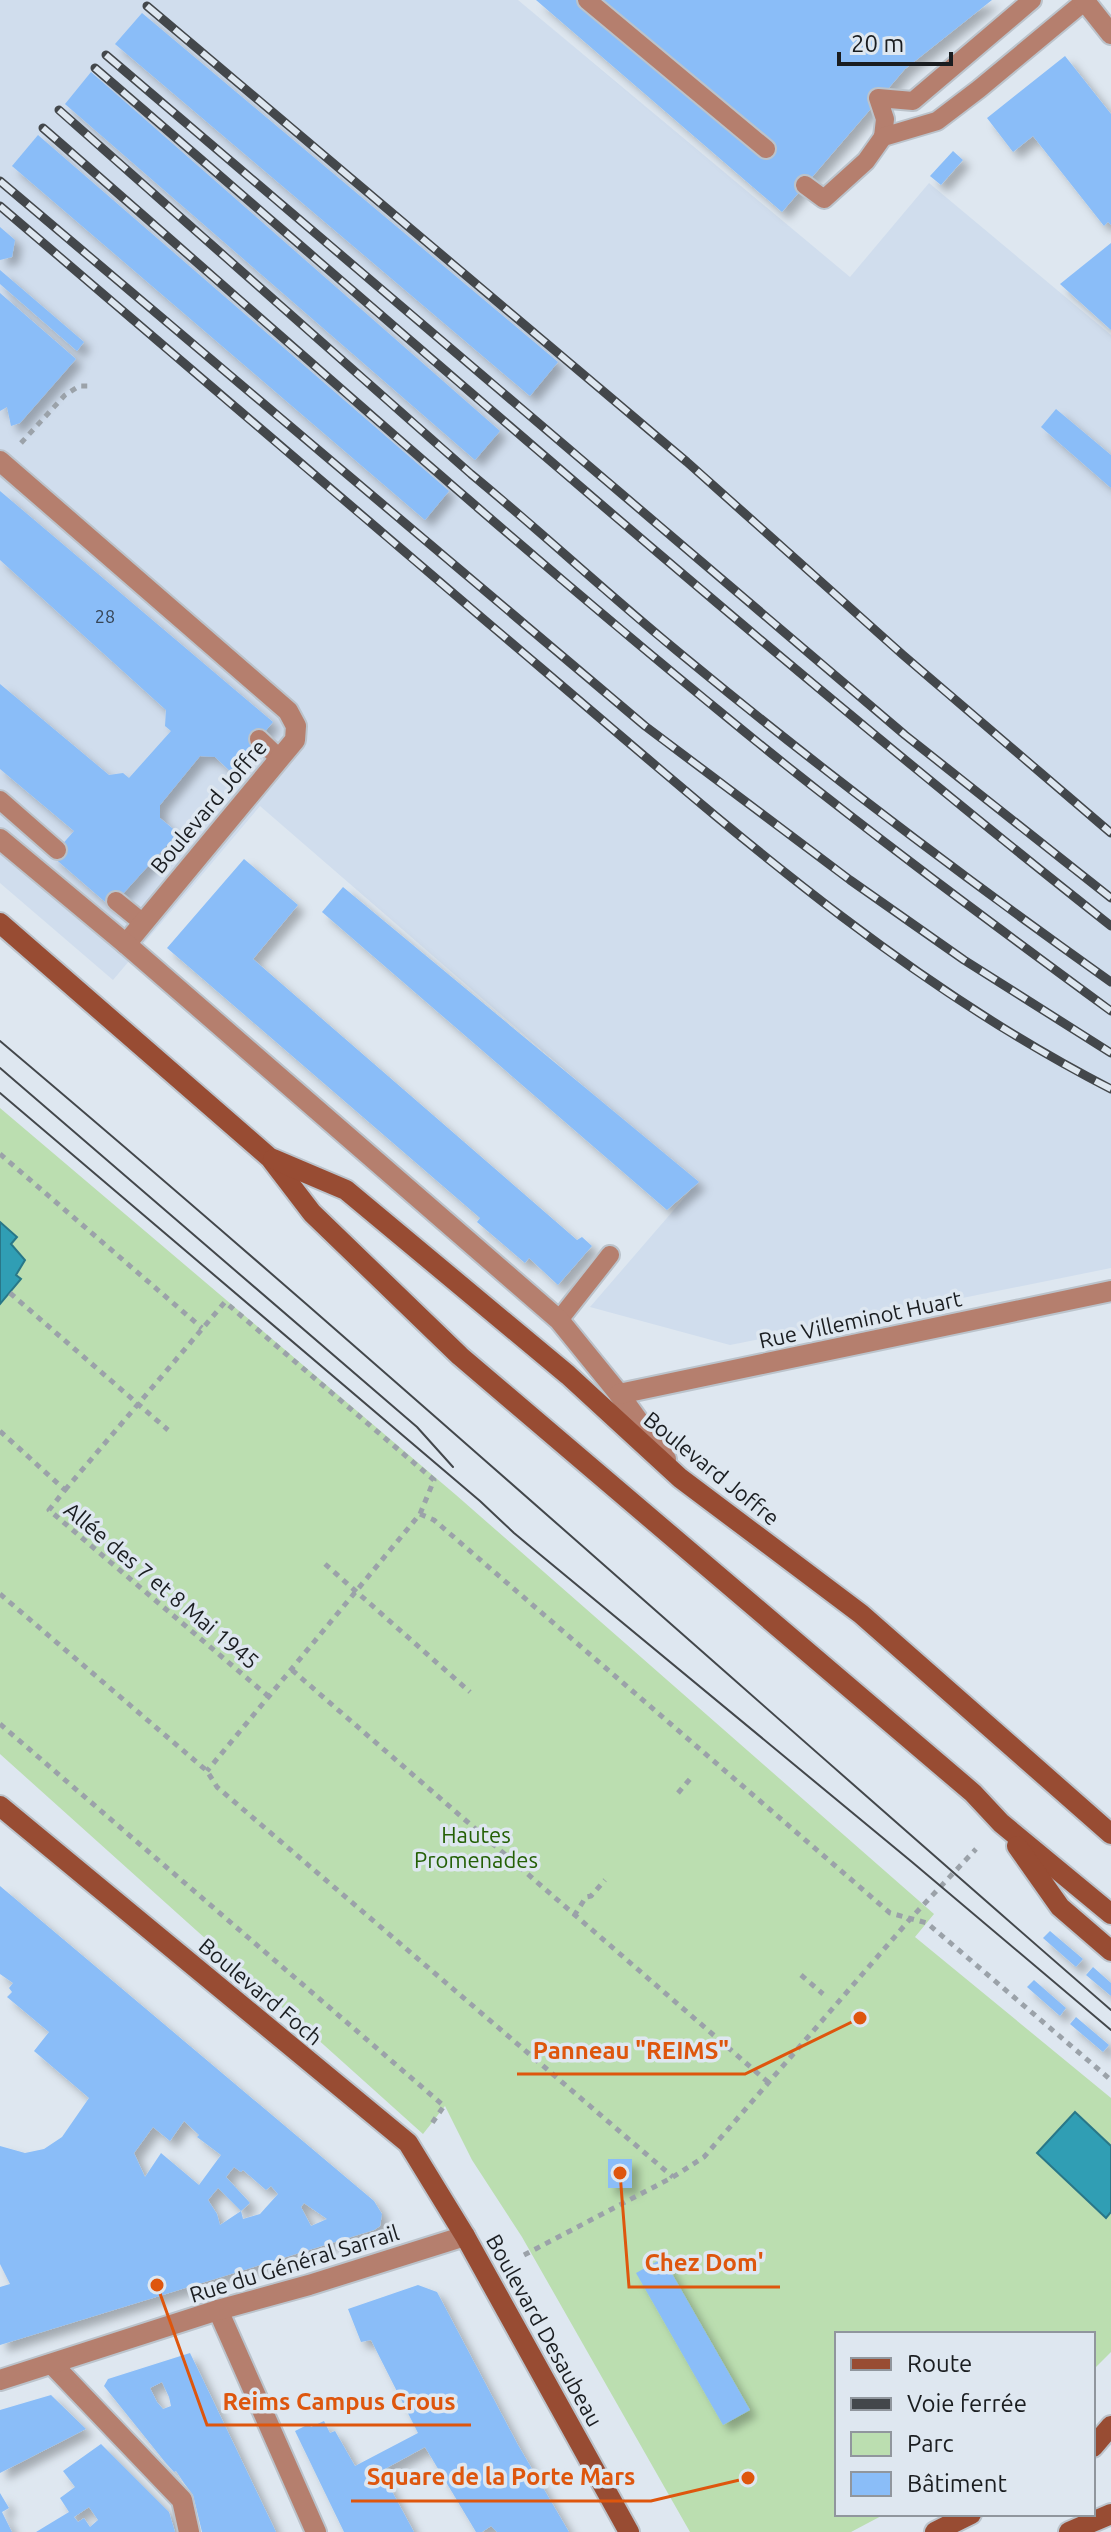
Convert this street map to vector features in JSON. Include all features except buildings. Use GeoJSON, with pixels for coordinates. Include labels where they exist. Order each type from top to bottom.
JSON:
{"type":"FeatureCollection","features":[{"type":"Feature","properties":{"kind":"main road","name":"Boulevard Joffre"},"geometry":{"type":"LineString","coordinates":[[0,923],[270,1158],[312,1213],[460,1356],[961,1783],[1001,1823]]}},
{"type":"Feature","properties":{"kind":"main road","name":"Boulevard Joffre"},"geometry":{"type":"LineString","coordinates":[[270,1158],[346,1190],[568,1375],[680,1478],[861,1614],[1111,1834]]}},
{"type":"Feature","properties":{"kind":"main road","name":"Boulevard Foch"},"geometry":{"type":"LineString","coordinates":[[0,1806],[408,2143],[465,2236]]}},
{"type":"Feature","properties":{"kind":"main road"},"geometry":{"type":"LineString","coordinates":[[1001,1823],[1111,1914]]}},
{"type":"Feature","properties":{"kind":"main road"},"geometry":{"type":"LineString","coordinates":[[1001,1823],[1060,1907],[1111,1951]]}},
{"type":"Feature","properties":{"kind":"main road","name":"Boulevard Desaubeau"},"geometry":{"type":"LineString","coordinates":[[465,2236],[629,2532]]}},
{"type":"Feature","properties":{"kind":"main road"},"geometry":{"type":"LineString","coordinates":[[1095,2445],[1111,2426]]}},
{"type":"Feature","properties":{"kind":"main road"},"geometry":{"type":"LineString","coordinates":[[935,2532],[967,2516]]}},
{"type":"Feature","properties":{"kind":"main road"},"geometry":{"type":"LineString","coordinates":[[1069,2532],[1098,2522]]}},
{"type":"Feature","properties":{"kind":"street"},"geometry":{"type":"LineString","coordinates":[[1084,0],[1111,34]]}},
{"type":"Feature","properties":{"kind":"street","name":"Boulevard Joffre"},"geometry":{"type":"LineString","coordinates":[[1,462],[288,711],[296,726],[295,740],[126,944]]}},
{"type":"Feature","properties":{"kind":"street"},"geometry":{"type":"LineString","coordinates":[[0,839],[126,944],[559,1320],[619,1394],[680,1478]]}},
{"type":"Feature","properties":{"kind":"street","name":"Rue Villeminot Huart"},"geometry":{"type":"LineString","coordinates":[[619,1394],[1111,1291]]}},
{"type":"Feature","properties":{"kind":"street","name":"Rue du Général Sarrail"},"geometry":{"type":"LineString","coordinates":[[0,2380],[465,2236]]}},
{"type":"Feature","properties":{"kind":"street"},"geometry":{"type":"LineString","coordinates":[[218,2310],[316,2532]]}},
{"type":"Feature","properties":{"kind":"street"},"geometry":{"type":"LineString","coordinates":[[52,2364],[182,2500],[189,2532]]}},
{"type":"Feature","properties":{"kind":"lane"},"geometry":{"type":"LineString","coordinates":[[587,0],[766,149]]}},
{"type":"Feature","properties":{"kind":"lane"},"geometry":{"type":"LineString","coordinates":[[805,185],[824,199],[866,161],[883,137],[885,119],[878,98],[913,101],[1032,0]]}},
{"type":"Feature","properties":{"kind":"lane"},"geometry":{"type":"LineString","coordinates":[[883,137],[937,121],[1084,0]]}},
{"type":"Feature","properties":{"kind":"lane"},"geometry":{"type":"LineString","coordinates":[[259,739],[279,758]]}},
{"type":"Feature","properties":{"kind":"lane"},"geometry":{"type":"LineString","coordinates":[[0,800],[57,850]]}},
{"type":"Feature","properties":{"kind":"lane"},"geometry":{"type":"LineString","coordinates":[[116,901],[143,923]]}},
{"type":"Feature","properties":{"kind":"lane"},"geometry":{"type":"LineString","coordinates":[[559,1320],[610,1255]]}},
{"type":"Feature","properties":{"kind":"path"},"geometry":{"type":"LineString","coordinates":[[1,462],[65,395],[79,386],[93,386]]}},
{"type":"Feature","properties":{"kind":"path"},"geometry":{"type":"LineString","coordinates":[[0,1154],[202,1328]]}},
{"type":"Feature","properties":{"kind":"path"},"geometry":{"type":"LineString","coordinates":[[10,1293],[168,1430]]}},
{"type":"Feature","properties":{"kind":"path"},"geometry":{"type":"LineString","coordinates":[[65,1490],[225,1302],[434,1480],[420,1514],[207,1771]]}},
{"type":"Feature","properties":{"kind":"path","name":"Allée des 7 et 8 Mai 1945"},"geometry":{"type":"LineString","coordinates":[[0,1431],[65,1490],[49,1510],[268,1696]]}},
{"type":"Feature","properties":{"kind":"path"},"geometry":{"type":"LineString","coordinates":[[420,1514],[434,1520],[890,1913],[927,1923],[1111,2080]]}},
{"type":"Feature","properties":{"kind":"path"},"geometry":{"type":"LineString","coordinates":[[325,1564],[470,1692]]}},
{"type":"Feature","properties":{"kind":"path"},"geometry":{"type":"LineString","coordinates":[[0,1594],[207,1771],[217,1787],[673,2177]]}},
{"type":"Feature","properties":{"kind":"path","name":"Allée des 7 et 8 Mai 1945"},"geometry":{"type":"LineString","coordinates":[[291,1670],[769,2083]]}},
{"type":"Feature","properties":{"kind":"path"},"geometry":{"type":"LineString","coordinates":[[0,1724],[444,2106],[423,2134],[408,2143]]}},
{"type":"Feature","properties":{"kind":"path"},"geometry":{"type":"LineString","coordinates":[[678,1793],[690,1779]]}},
{"type":"Feature","properties":{"kind":"path"},"geometry":{"type":"LineString","coordinates":[[524,2255],[673,2177],[704,2157],[911,1918],[976,1849]]}},
{"type":"Feature","properties":{"kind":"path"},"geometry":{"type":"LineString","coordinates":[[574,1916],[586,1897],[591,1896],[605,1880]]}},
{"type":"Feature","properties":{"kind":"path"},"geometry":{"type":"LineString","coordinates":[[801,1975],[823,1994]]}},
{"type":"Feature","properties":{"kind":"shaded area"},"geometry":{"type":"Polygon","coordinates":[[[0,0],[518,0],[850,277],[929,183],[1111,335],[1111,1268],[730,1345],[590,1307],[698,1182],[260,806],[113,980],[0,883],[0,0]]]}},
{"type":"Feature","properties":{"kind":"green space","name":"Hautes Promenades"},"geometry":{"type":"Polygon","coordinates":[[[0,1108],[456,1495],[934,1914],[915,1937],[1111,2098],[1111,2352],[1095,2368],[1095,2332],[835,2332],[835,2516],[881,2516],[851,2532],[690,2532],[522,2237],[472,2160],[445,2106],[423,2134],[0,1754],[0,1108]]]}},
{"type":"Feature","properties":{"kind":"water"},"geometry":{"type":"Polygon","coordinates":[[[0,1222],[17,1237],[11,1244],[25,1260],[16,1275],[21,1279],[0,1304],[0,1222]]]}},
{"type":"Feature","properties":{"kind":"water"},"geometry":{"type":"Polygon","coordinates":[[[1075,2112],[1111,2146],[1111,2212],[1106,2218],[1037,2153],[1075,2112]]]}},
{"type":"Feature","properties":{"kind":"tram line"},"geometry":{"type":"LineString","coordinates":[[0,1041],[280,1281],[1111,2010]]}},
{"type":"Feature","properties":{"kind":"tram line"},"geometry":{"type":"LineString","coordinates":[[0,1068],[417,1427],[453,1467]]}},
{"type":"Feature","properties":{"kind":"tram line"},"geometry":{"type":"LineString","coordinates":[[0,1093],[514,1533],[1111,2030]]}},
{"type":"Feature","properties":{"kind":"railway"},"geometry":{"type":"LineString","coordinates":[[147,6],[687,462],[903,655],[1111,833]]}},
{"type":"Feature","properties":{"kind":"railway"},"geometry":{"type":"LineString","coordinates":[[106,55],[905,735],[1111,898]]}},
{"type":"Feature","properties":{"kind":"railway"},"geometry":{"type":"LineString","coordinates":[[95,68],[725,610],[1111,926]]}},
{"type":"Feature","properties":{"kind":"railway"},"geometry":{"type":"LineString","coordinates":[[59,110],[659,636],[896,824],[1111,982]]}},
{"type":"Feature","properties":{"kind":"railway"},"geometry":{"type":"LineString","coordinates":[[43,128],[642,647],[870,831],[1111,1011]]}},
{"type":"Feature","properties":{"kind":"railway"},"geometry":{"type":"LineString","coordinates":[[0,181],[645,726],[850,880],[964,960],[1111,1053]]}},
{"type":"Feature","properties":{"kind":"railway"},"geometry":{"type":"LineString","coordinates":[[0,206],[753,847],[890,952],[962,1002],[1111,1089]]}},
{"type":"Feature","properties":{"kind":"place","name":"Panneau \"REIMS\""},"geometry":{"type":"Point","coordinates":[860,2018]}},
{"type":"Feature","properties":{"kind":"place","name":"Chez Dom'"},"geometry":{"type":"Point","coordinates":[620,2173]}},
{"type":"Feature","properties":{"kind":"place","name":"Reims Campus Crous"},"geometry":{"type":"Point","coordinates":[157,2285]}},
{"type":"Feature","properties":{"kind":"place","name":"Square de la Porte Mars"},"geometry":{"type":"Point","coordinates":[748,2478]}}]}
